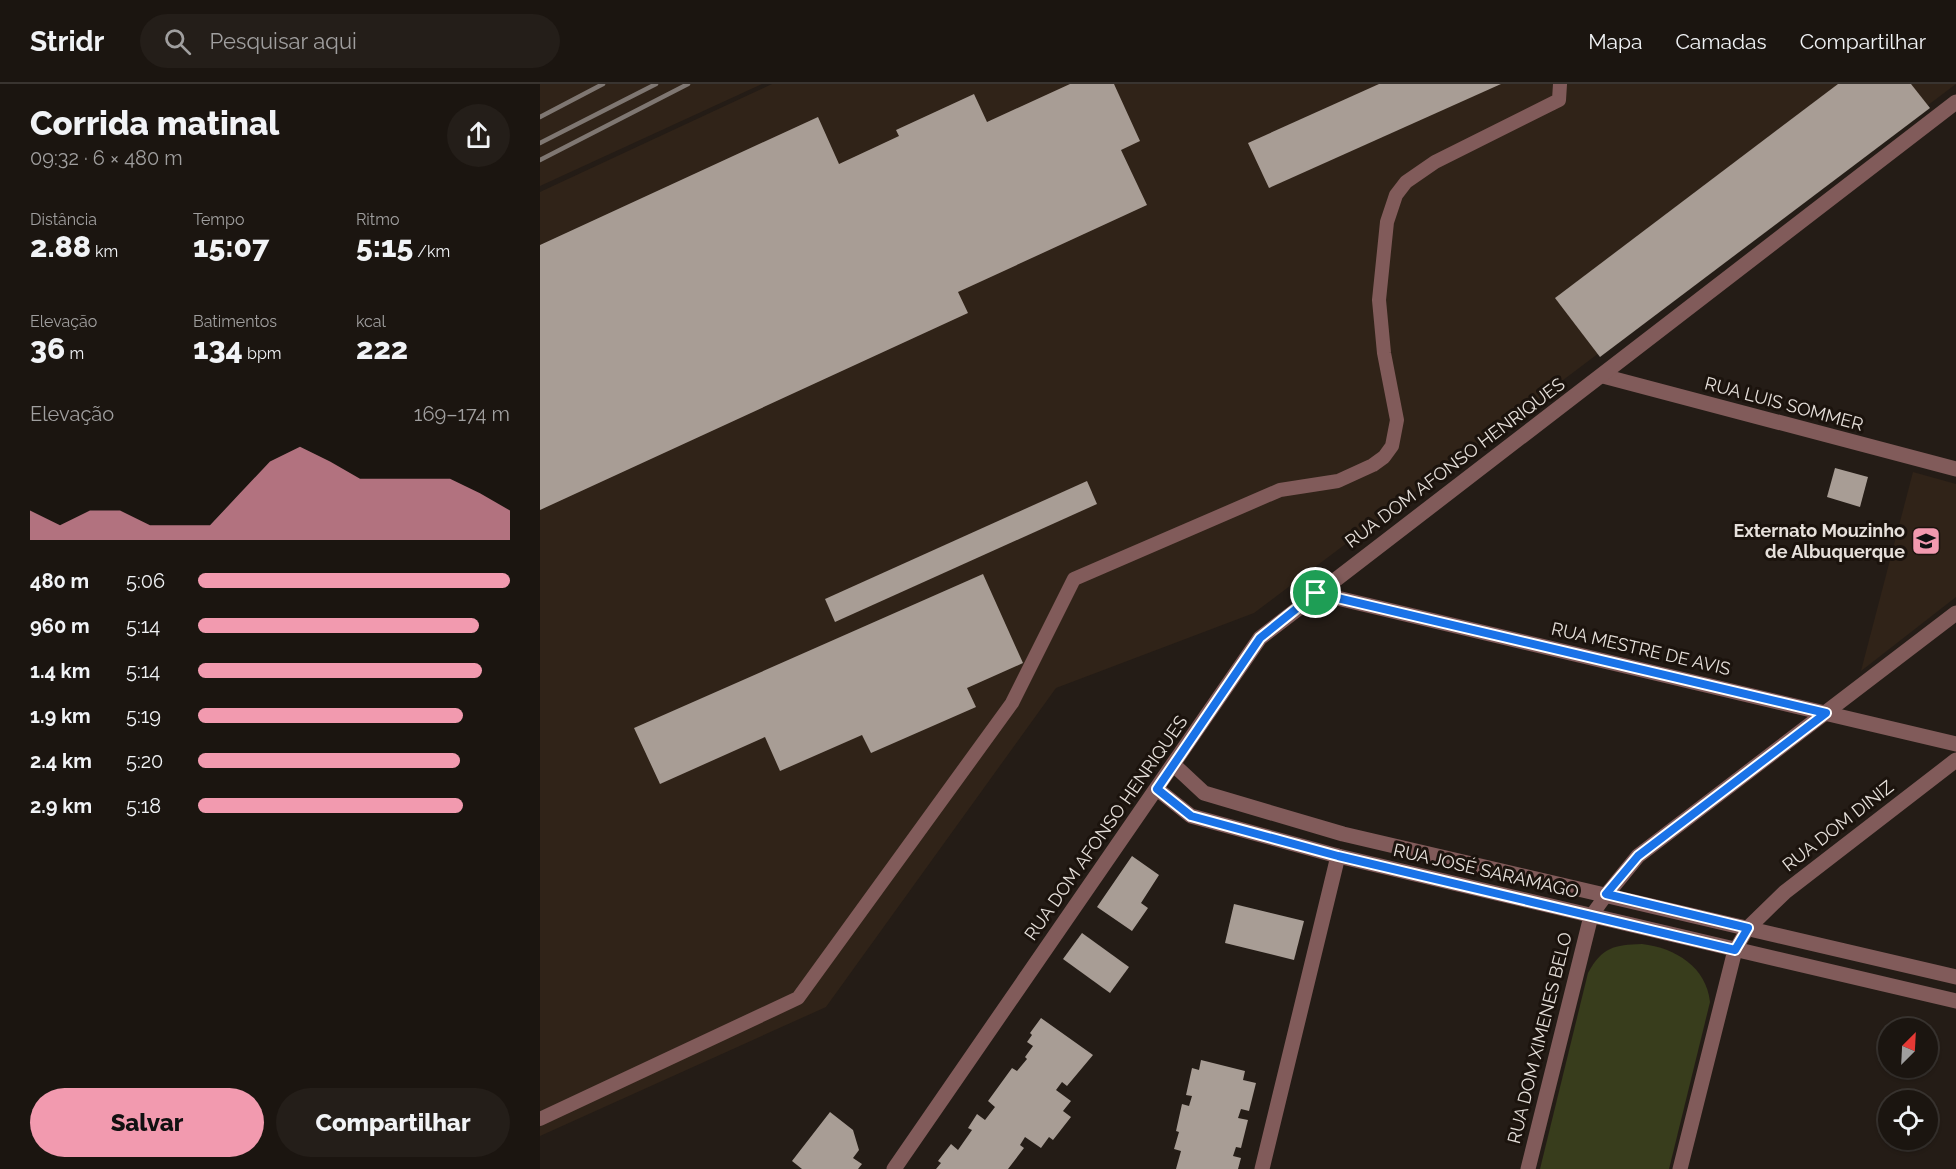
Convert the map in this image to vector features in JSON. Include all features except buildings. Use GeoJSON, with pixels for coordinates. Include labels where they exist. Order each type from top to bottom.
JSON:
{"type":"FeatureCollection","features":[{"type":"Feature","properties":{"kind":"street","name":"RUA DOM AFONSO HENRIQUES"},"geometry":{"type":"LineString","coordinates":[[894,1169],[1260,638],[1956,102]]}},
{"type":"Feature","properties":{"kind":"street","name":"RUA LUIS SOMMER"},"geometry":{"type":"LineString","coordinates":[[1603,376],[1956,469]]}},
{"type":"Feature","properties":{"kind":"street","name":"RUA MESTRE DE AVIS"},"geometry":{"type":"LineString","coordinates":[[1316,593],[1956,744]]}},
{"type":"Feature","properties":{"kind":"street"},"geometry":{"type":"LineString","coordinates":[[1606,894],[1638,856],[1956,613]]}},
{"type":"Feature","properties":{"kind":"street","name":"RUA DOM DINIZ"},"geometry":{"type":"LineString","coordinates":[[1748,928],[1785,892],[1956,760]]}},
{"type":"Feature","properties":{"kind":"street","name":"RUA JOSÉ SARAMAGO"},"geometry":{"type":"LineString","coordinates":[[1174,765],[1204,793],[1343,834],[1956,977]]}},
{"type":"Feature","properties":{"kind":"street","name":"RUA JOSÉ SARAMAGO"},"geometry":{"type":"LineString","coordinates":[[1157,789],[1191,816],[1338,856],[1956,1001]]}},
{"type":"Feature","properties":{"kind":"street"},"geometry":{"type":"LineString","coordinates":[[1262,1169],[1338,856]]}},
{"type":"Feature","properties":{"kind":"street","name":"RUA DOM XIMENES BELO"},"geometry":{"type":"LineString","coordinates":[[1528,1169],[1591,915]]}},
{"type":"Feature","properties":{"kind":"street"},"geometry":{"type":"LineString","coordinates":[[1680,1169],[1735,950]]}},
{"type":"Feature","properties":{"kind":"lane"},"geometry":{"type":"LineString","coordinates":[[540,1119],[798,998],[1012,703],[1074,579],[1280,490],[1338,481],[1373,465],[1384,457],[1397,434],[1397,420],[1384,353],[1379,300],[1387,222],[1396,195],[1419,172],[1435,162],[1559,100],[1560,84]]}},
{"type":"Feature","properties":{"kind":"lane"},"geometry":{"type":"LineString","coordinates":[[1338,856],[1343,834]]}},
{"type":"Feature","properties":{"kind":"lane"},"geometry":{"type":"LineString","coordinates":[[1591,915],[1606,894]]}},
{"type":"Feature","properties":{"kind":"lane"},"geometry":{"type":"LineString","coordinates":[[1735,950],[1748,928]]}},
{"type":"Feature","properties":{"kind":"shaded area"},"geometry":{"type":"Polygon","coordinates":[[[540,84],[762,84],[540,186],[540,84]]]}},
{"type":"Feature","properties":{"kind":"shaded area"},"geometry":{"type":"Polygon","coordinates":[[[772,84],[1956,84],[1254,613],[1056,688],[826,1007],[540,1136],[540,192],[772,84]]]}},
{"type":"Feature","properties":{"kind":"shaded area","name":"Externato Mouzinho de Albuquerque"},"geometry":{"type":"Polygon","coordinates":[[[1913,472],[1956,484],[1956,597],[1861,671],[1913,472]]]}},
{"type":"Feature","properties":{"kind":"green space"},"geometry":{"type":"Polygon","coordinates":[[[1642,944],[1666,950],[1687,961],[1702,979],[1710,1002],[1669,1169],[1540,1169],[1588,973],[1598,958],[1610,949],[1642,944]]]}},
{"type":"Feature","properties":{"kind":"railway"},"geometry":{"type":"LineString","coordinates":[[540,117],[603,84]]}},
{"type":"Feature","properties":{"kind":"railway"},"geometry":{"type":"LineString","coordinates":[[540,143],[656,84]]}},
{"type":"Feature","properties":{"kind":"railway"},"geometry":{"type":"LineString","coordinates":[[540,160],[688,84]]}},
{"type":"Feature","properties":{"kind":"place","name":"Externato Mouzinho de Albuquerque"},"geometry":{"type":"Point","coordinates":[1926,541]}},
{"type":"Feature","properties":{"kind":"route"},"geometry":{"type":"LineString","coordinates":[[1316,593],[1826,713],[1638,856],[1606,894],[1748,928],[1735,950],[1338,856],[1191,816],[1157,789],[1260,638],[1316,593]]}}]}
